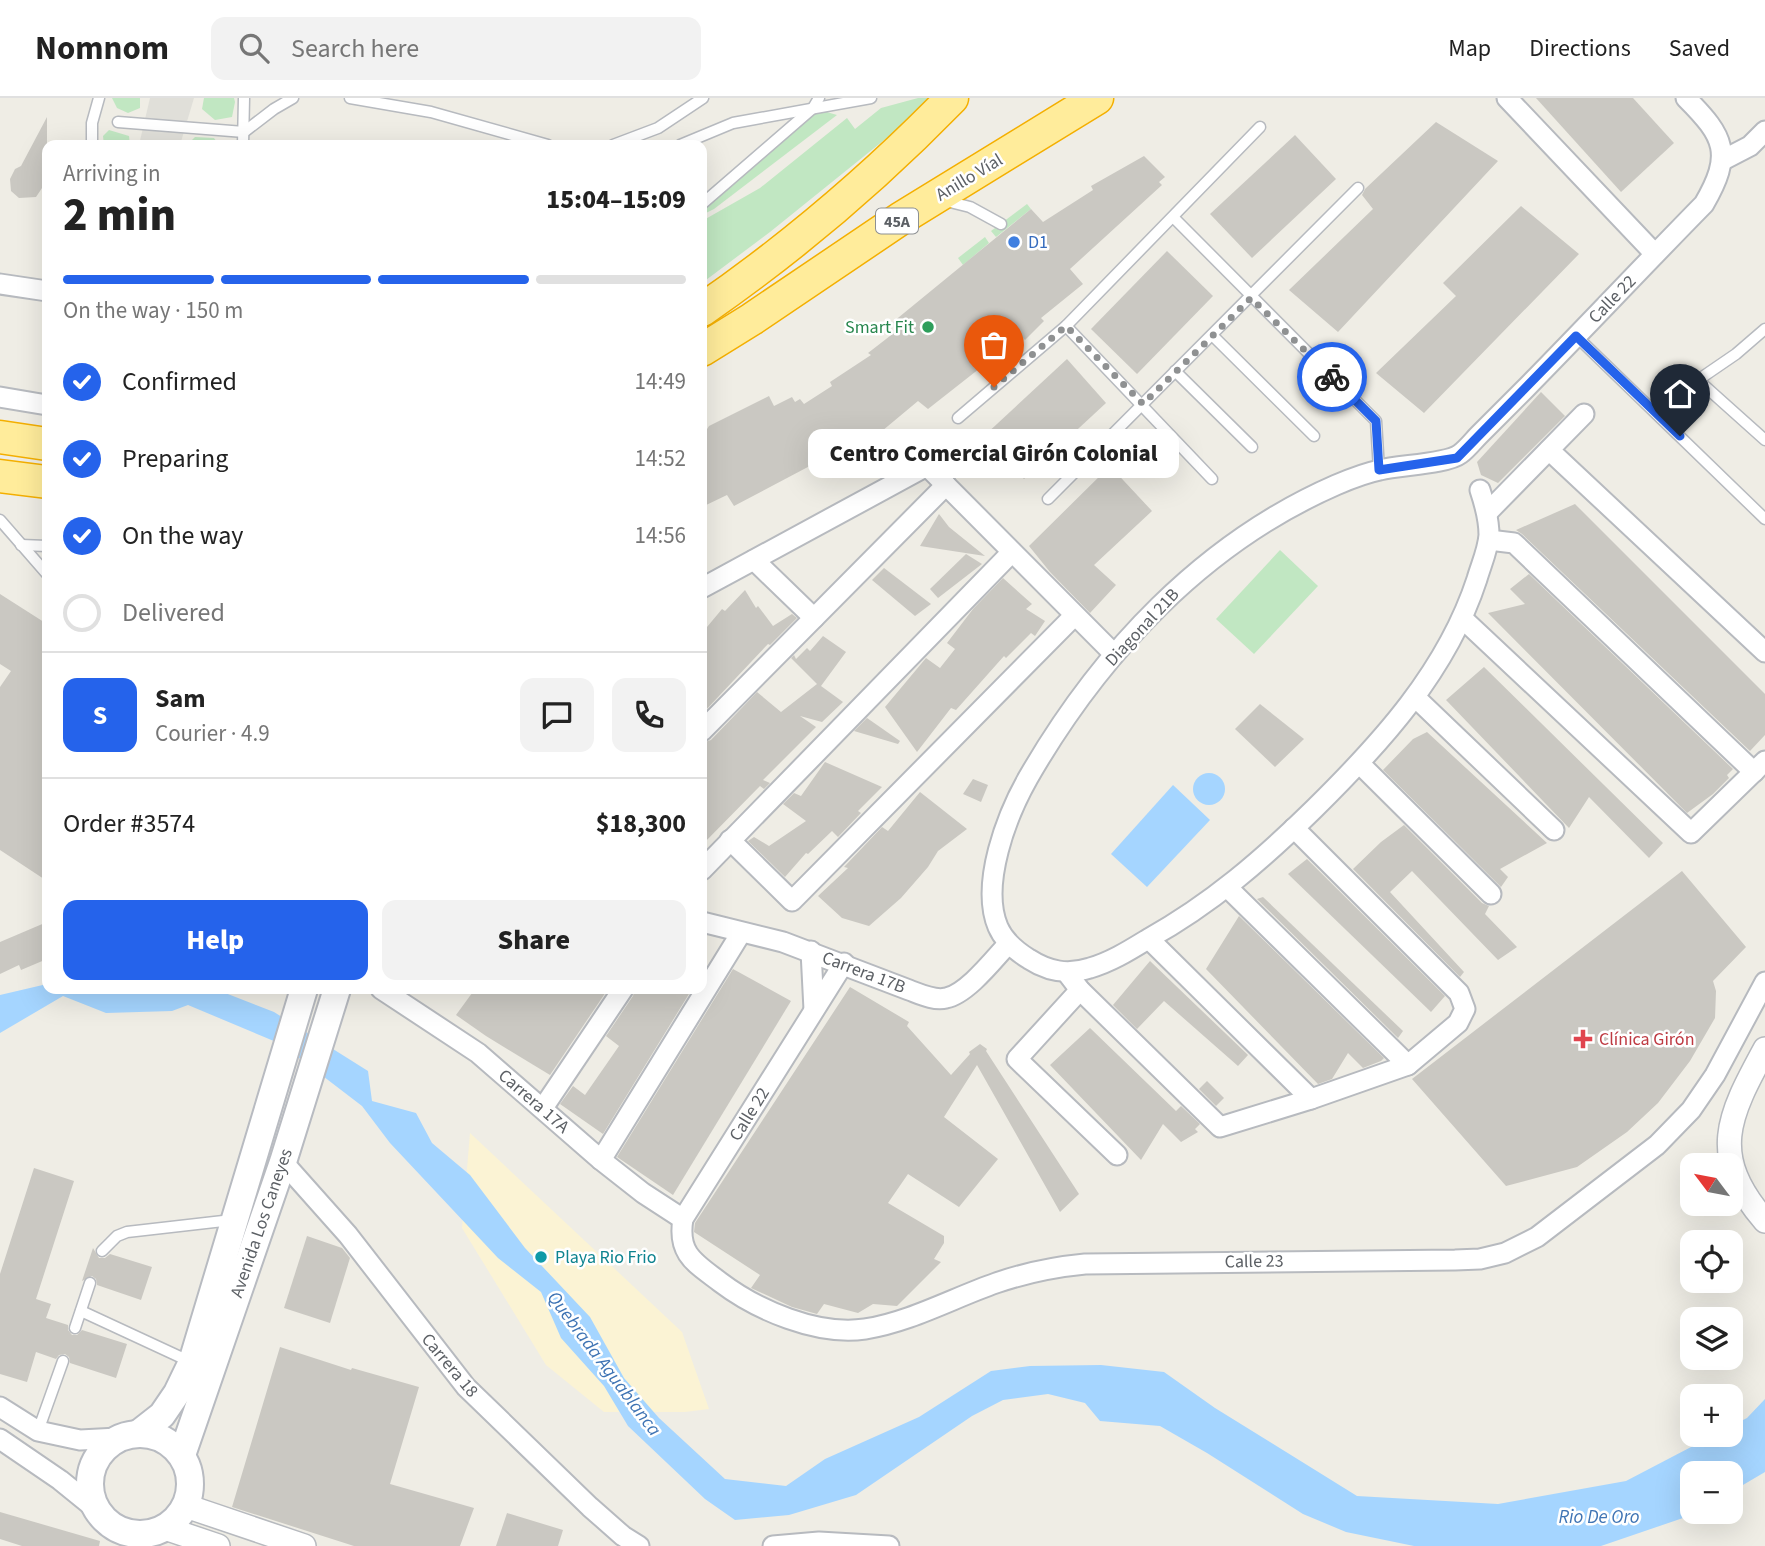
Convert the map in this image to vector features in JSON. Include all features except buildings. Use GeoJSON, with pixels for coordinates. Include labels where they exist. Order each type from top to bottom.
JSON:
{"type":"FeatureCollection","features":[{"type":"Feature","properties":{"kind":"highway"},"geometry":{"type":"LineString","coordinates":[[707,307],[757,272],[841,205],[952,98]]}},
{"type":"Feature","properties":{"kind":"highway"},"geometry":{"type":"LineString","coordinates":[[925,126],[963,98]]}},
{"type":"Feature","properties":{"kind":"highway"},"geometry":{"type":"LineString","coordinates":[[966,180],[1029,123],[1062,98]]}},
{"type":"Feature","properties":{"kind":"highway","name":"Anillo Víal"},"geometry":{"type":"LineString","coordinates":[[707,347],[853,249],[1097,98]]}},
{"type":"Feature","properties":{"kind":"highway"},"geometry":{"type":"LineString","coordinates":[[0,437],[42,443]]}},
{"type":"Feature","properties":{"kind":"highway"},"geometry":{"type":"LineString","coordinates":[[0,476],[42,481]]}},
{"type":"Feature","properties":{"kind":"main road","name":"Avenida Los Caneyes"},"geometry":{"type":"LineString","coordinates":[[182,1455],[283,1162],[335,994]]}},
{"type":"Feature","properties":{"kind":"main road","name":"Avenida Los Caneyes"},"geometry":{"type":"LineString","coordinates":[[129,1435],[162,1415],[177,1393],[192,1362],[301,997]]}},
{"type":"Feature","properties":{"kind":"main road"},"geometry":{"type":"LineString","coordinates":[[129,1435],[163,1439],[182,1455],[189,1471],[190,1488],[186,1506],[159,1535],[138,1534],[120,1538],[97,1510],[91,1497],[91,1469],[102,1451],[129,1435]]}},
{"type":"Feature","properties":{"kind":"street"},"geometry":{"type":"LineString","coordinates":[[1507,98],[1655,254]]}},
{"type":"Feature","properties":{"kind":"street"},"geometry":{"type":"LineString","coordinates":[[1686,98],[1709,121],[1719,141],[1723,160],[1750,146],[1765,131]]}},
{"type":"Feature","properties":{"kind":"street","name":"Calle 22"},"geometry":{"type":"LineString","coordinates":[[1457,458],[1704,204],[1716,183],[1723,160]]}},
{"type":"Feature","properties":{"kind":"street"},"geometry":{"type":"LineString","coordinates":[[0,284],[42,290]]}},
{"type":"Feature","properties":{"kind":"street"},"geometry":{"type":"LineString","coordinates":[[0,397],[42,404]]}},
{"type":"Feature","properties":{"kind":"street"},"geometry":{"type":"LineString","coordinates":[[1487,513],[1584,414]]}},
{"type":"Feature","properties":{"kind":"street"},"geometry":{"type":"LineString","coordinates":[[1549,450],[1765,652]]}},
{"type":"Feature","properties":{"kind":"street","name":"Diagonal 21B"},"geometry":{"type":"LineString","coordinates":[[1009,944],[997,926],[992,902],[997,857],[1010,815],[1045,748],[1114,654],[1153,610],[1236,542],[1280,513],[1338,484],[1379,470],[1457,458]]}},
{"type":"Feature","properties":{"kind":"street"},"geometry":{"type":"LineString","coordinates":[[707,585],[927,466],[1114,654]]}},
{"type":"Feature","properties":{"kind":"street"},"geometry":{"type":"LineString","coordinates":[[707,726],[946,485]]}},
{"type":"Feature","properties":{"kind":"street"},"geometry":{"type":"LineString","coordinates":[[1009,944],[1033,962],[1066,973],[1089,969],[1109,961],[1190,915],[1228,888],[1294,828],[1360,764],[1415,696],[1463,620],[1489,540],[1487,513],[1480,490]]}},
{"type":"Feature","properties":{"kind":"street"},"geometry":{"type":"LineString","coordinates":[[1463,620],[1691,832],[1760,766],[1514,543],[1489,540]]}},
{"type":"Feature","properties":{"kind":"street"},"geometry":{"type":"LineString","coordinates":[[707,865],[1012,552]]}},
{"type":"Feature","properties":{"kind":"street"},"geometry":{"type":"LineString","coordinates":[[754,560],[814,618]]}},
{"type":"Feature","properties":{"kind":"street"},"geometry":{"type":"LineString","coordinates":[[730,840],[792,901],[1074,616]]}},
{"type":"Feature","properties":{"kind":"street"},"geometry":{"type":"LineString","coordinates":[[1415,696],[1553,831]]}},
{"type":"Feature","properties":{"kind":"street"},"geometry":{"type":"LineString","coordinates":[[1360,764],[1491,894]]}},
{"type":"Feature","properties":{"kind":"street"},"geometry":{"type":"LineString","coordinates":[[1066,973],[1080,990],[1220,1127],[1408,1065],[1458,1023],[1465,1009],[1459,993],[1294,828]]}},
{"type":"Feature","properties":{"kind":"street"},"geometry":{"type":"LineString","coordinates":[[1228,888],[1408,1065]]}},
{"type":"Feature","properties":{"kind":"street","name":"Carrera 17B"},"geometry":{"type":"LineString","coordinates":[[707,923],[783,942],[844,963],[919,994],[947,998],[964,989],[1009,944]]}},
{"type":"Feature","properties":{"kind":"street"},"geometry":{"type":"LineString","coordinates":[[707,988],[741,933]]}},
{"type":"Feature","properties":{"kind":"street"},"geometry":{"type":"LineString","coordinates":[[1149,939],[1311,1099]]}},
{"type":"Feature","properties":{"kind":"street"},"geometry":{"type":"LineString","coordinates":[[811,951],[814,1010]]}},
{"type":"Feature","properties":{"kind":"street","name":"Calle 22"},"geometry":{"type":"LineString","coordinates":[[683,1219],[844,963]]}},
{"type":"Feature","properties":{"kind":"street","name":"Calle 23"},"geometry":{"type":"LineString","coordinates":[[683,1219],[680,1234],[683,1247],[693,1262],[726,1287],[763,1308],[798,1322],[834,1329],[863,1329],[896,1321],[998,1282],[1042,1269],[1085,1264],[1455,1260],[1492,1256],[1505,1253],[1537,1237],[1657,1146],[1691,1110],[1715,1075],[1765,982]]}},
{"type":"Feature","properties":{"kind":"street"},"geometry":{"type":"LineString","coordinates":[[1080,990],[1017,1059],[1117,1156]]}},
{"type":"Feature","properties":{"kind":"street","name":"Carrera 17A"},"geometry":{"type":"LineString","coordinates":[[389,994],[478,1053],[601,1160],[643,1193],[683,1219]]}},
{"type":"Feature","properties":{"kind":"street"},"geometry":{"type":"LineString","coordinates":[[543,1108],[620,994]]}},
{"type":"Feature","properties":{"kind":"street"},"geometry":{"type":"LineString","coordinates":[[601,1160],[703,994]]}},
{"type":"Feature","properties":{"kind":"street"},"geometry":{"type":"LineString","coordinates":[[1763,1219],[1741,1188],[1731,1165],[1728,1142],[1731,1120],[1741,1092],[1765,1049]]}},
{"type":"Feature","properties":{"kind":"street","name":"Carrera 18"},"geometry":{"type":"LineString","coordinates":[[283,1162],[348,1235],[466,1387],[626,1543]]}},
{"type":"Feature","properties":{"kind":"street"},"geometry":{"type":"LineString","coordinates":[[0,1408],[38,1431],[80,1440],[129,1435]]}},
{"type":"Feature","properties":{"kind":"street"},"geometry":{"type":"LineString","coordinates":[[0,1439],[60,1480],[97,1510]]}},
{"type":"Feature","properties":{"kind":"street"},"geometry":{"type":"LineString","coordinates":[[186,1506],[304,1546]]}},
{"type":"Feature","properties":{"kind":"street"},"geometry":{"type":"LineString","coordinates":[[159,1535],[218,1546]]}},
{"type":"Feature","properties":{"kind":"street"},"geometry":{"type":"LineString","coordinates":[[773,1546],[819,1542],[889,1546]]}},
{"type":"Feature","properties":{"kind":"lane"},"geometry":{"type":"LineString","coordinates":[[92,140],[92,123],[99,98]]}},
{"type":"Feature","properties":{"kind":"lane"},"geometry":{"type":"LineString","coordinates":[[243,140],[244,98]]}},
{"type":"Feature","properties":{"kind":"lane"},"geometry":{"type":"LineString","coordinates":[[118,122],[244,132],[293,98]]}},
{"type":"Feature","properties":{"kind":"lane"},"geometry":{"type":"LineString","coordinates":[[350,98],[431,112],[530,140]]}},
{"type":"Feature","properties":{"kind":"lane"},"geometry":{"type":"LineString","coordinates":[[627,140],[658,128],[704,98]]}},
{"type":"Feature","properties":{"kind":"lane"},"geometry":{"type":"LineString","coordinates":[[707,200],[813,108],[819,98]]}},
{"type":"Feature","properties":{"kind":"lane"},"geometry":{"type":"LineString","coordinates":[[692,140],[733,123],[871,98]]}},
{"type":"Feature","properties":{"kind":"lane"},"geometry":{"type":"LineString","coordinates":[[958,418],[1066,326],[1260,127]]}},
{"type":"Feature","properties":{"kind":"lane"},"geometry":{"type":"LineString","coordinates":[[1048,499],[1358,188]]}},
{"type":"Feature","properties":{"kind":"lane"},"geometry":{"type":"LineString","coordinates":[[928,202],[944,200],[970,207],[1001,224]]}},
{"type":"Feature","properties":{"kind":"lane"},"geometry":{"type":"LineString","coordinates":[[1173,218],[1376,421],[1379,470]]}},
{"type":"Feature","properties":{"kind":"lane"},"geometry":{"type":"LineString","coordinates":[[1066,326],[1212,479]]}},
{"type":"Feature","properties":{"kind":"lane"},"geometry":{"type":"LineString","coordinates":[[1661,418],[1698,380],[1736,354],[1765,329]]}},
{"type":"Feature","properties":{"kind":"lane"},"geometry":{"type":"LineString","coordinates":[[1212,335],[1314,436]]}},
{"type":"Feature","properties":{"kind":"lane"},"geometry":{"type":"LineString","coordinates":[[1576,336],[1763,513]]}},
{"type":"Feature","properties":{"kind":"lane"},"geometry":{"type":"LineString","coordinates":[[1175,371],[1252,447]]}},
{"type":"Feature","properties":{"kind":"lane"},"geometry":{"type":"LineString","coordinates":[[1698,380],[1765,440]]}},
{"type":"Feature","properties":{"kind":"lane"},"geometry":{"type":"LineString","coordinates":[[0,520],[42,568]]}},
{"type":"Feature","properties":{"kind":"lane"},"geometry":{"type":"LineString","coordinates":[[21,545],[42,546]]}},
{"type":"Feature","properties":{"kind":"lane"},"geometry":{"type":"LineString","coordinates":[[102,1251],[117,1236],[127,1233],[236,1219]]}},
{"type":"Feature","properties":{"kind":"lane"},"geometry":{"type":"LineString","coordinates":[[75,1328],[90,1283]]}},
{"type":"Feature","properties":{"kind":"lane"},"geometry":{"type":"LineString","coordinates":[[81,1311],[192,1362]]}},
{"type":"Feature","properties":{"kind":"lane"},"geometry":{"type":"LineString","coordinates":[[38,1431],[64,1361]]}},
{"type":"Feature","properties":{"kind":"shaded area"},"geometry":{"type":"Polygon","coordinates":[[[150,98],[194,98],[181,140],[140,140],[150,98]]]}},
{"type":"Feature","properties":{"kind":"green space"},"geometry":{"type":"Polygon","coordinates":[[[112,98],[140,98],[140,108],[128,113],[117,108],[112,98]]]}},
{"type":"Feature","properties":{"kind":"green space"},"geometry":{"type":"Polygon","coordinates":[[[204,98],[234,98],[232,117],[215,120],[202,109],[204,98]]]}},
{"type":"Feature","properties":{"kind":"green space"},"geometry":{"type":"Polygon","coordinates":[[[918,98],[932,98],[930,103],[770,232],[707,279],[707,218],[760,188],[847,118],[855,129],[881,108],[918,98]]]}},
{"type":"Feature","properties":{"kind":"green space"},"geometry":{"type":"Polygon","coordinates":[[[813,108],[837,115],[707,212],[707,200],[813,108]]]}},
{"type":"Feature","properties":{"kind":"green space"},"geometry":{"type":"Polygon","coordinates":[[[109,130],[129,136],[129,140],[103,140],[103,136],[109,130]]]}},
{"type":"Feature","properties":{"kind":"green space"},"geometry":{"type":"Polygon","coordinates":[[[195,137],[215,140],[192,140],[195,137]]]}},
{"type":"Feature","properties":{"kind":"green space"},"geometry":{"type":"Polygon","coordinates":[[[1027,204],[1031,209],[996,237],[991,231],[1027,204]]]}},
{"type":"Feature","properties":{"kind":"green space"},"geometry":{"type":"Polygon","coordinates":[[[985,237],[989,243],[963,265],[958,258],[985,237]]]}},
{"type":"Feature","properties":{"kind":"green space"},"geometry":{"type":"Polygon","coordinates":[[[1280,550],[1318,586],[1254,654],[1216,619],[1280,550]]]}},
{"type":"Feature","properties":{"kind":"sand","name":"Playa Rio Frio"},"geometry":{"type":"Polygon","coordinates":[[[470,1133],[682,1332],[709,1409],[685,1412],[604,1412],[546,1365],[462,1228],[470,1133]]]}},
{"type":"Feature","properties":{"kind":"water"},"geometry":{"type":"Polygon","coordinates":[[[1209,773],[1220,778],[1225,789],[1220,800],[1209,805],[1198,800],[1193,789],[1198,778],[1209,773]]]}},
{"type":"Feature","properties":{"kind":"water"},"geometry":{"type":"Polygon","coordinates":[[[1173,785],[1210,820],[1147,887],[1111,854],[1173,785]]]}},
{"type":"Feature","properties":{"kind":"water","name":"Rio De Oro"},"geometry":{"type":"Polygon","coordinates":[[[42,985],[42,994],[228,994],[274,1012],[368,1071],[372,1101],[416,1113],[432,1143],[470,1175],[525,1248],[590,1317],[624,1378],[659,1418],[725,1479],[786,1486],[825,1459],[919,1417],[991,1371],[1030,1366],[1101,1365],[1164,1372],[1215,1408],[1357,1496],[1498,1504],[1626,1481],[1691,1447],[1743,1447],[1743,1420],[1765,1399],[1765,1472],[1743,1485],[1743,1461],[1680,1461],[1680,1519],[1601,1546],[1414,1546],[1346,1532],[1303,1514],[1160,1426],[1100,1421],[1085,1403],[1048,1394],[1003,1400],[972,1416],[856,1495],[789,1515],[735,1520],[705,1499],[628,1426],[604,1386],[561,1338],[541,1292],[498,1258],[390,1143],[362,1106],[281,1044],[188,1005],[172,1011],[106,1013],[63,996],[0,1033],[0,995],[42,985]]]}},
{"type":"Feature","properties":{"kind":"way so far"},"geometry":{"type":"LineString","coordinates":[[994,387],[1066,326],[1143,404],[1251,298],[1332,377]]}},
{"type":"Feature","properties":{"kind":"place","name":"D1"},"geometry":{"type":"Point","coordinates":[1014,242]}},
{"type":"Feature","properties":{"kind":"place","name":"Smart Fit"},"geometry":{"type":"Point","coordinates":[928,327]}},
{"type":"Feature","properties":{"kind":"place","name":"Centro Comercial Girón Colonial"},"geometry":{"type":"Point","coordinates":[994,387]}},
{"type":"Feature","properties":{"kind":"place","name":"Clínica Girón"},"geometry":{"type":"Point","coordinates":[1583,1039]}},
{"type":"Feature","properties":{"kind":"place","name":"Playa Rio Frio"},"geometry":{"type":"Point","coordinates":[541,1257]}},
{"type":"Feature","properties":{"kind":"route"},"geometry":{"type":"LineString","coordinates":[[1332,377],[1376,421],[1379,470],[1457,458],[1576,336],[1680,436]]}},
{"type":"Feature","properties":{"kind":"water label","name":"Quebrada Aguablanca"},"geometry":{"type":"Point","coordinates":[605,1363]}}]}
